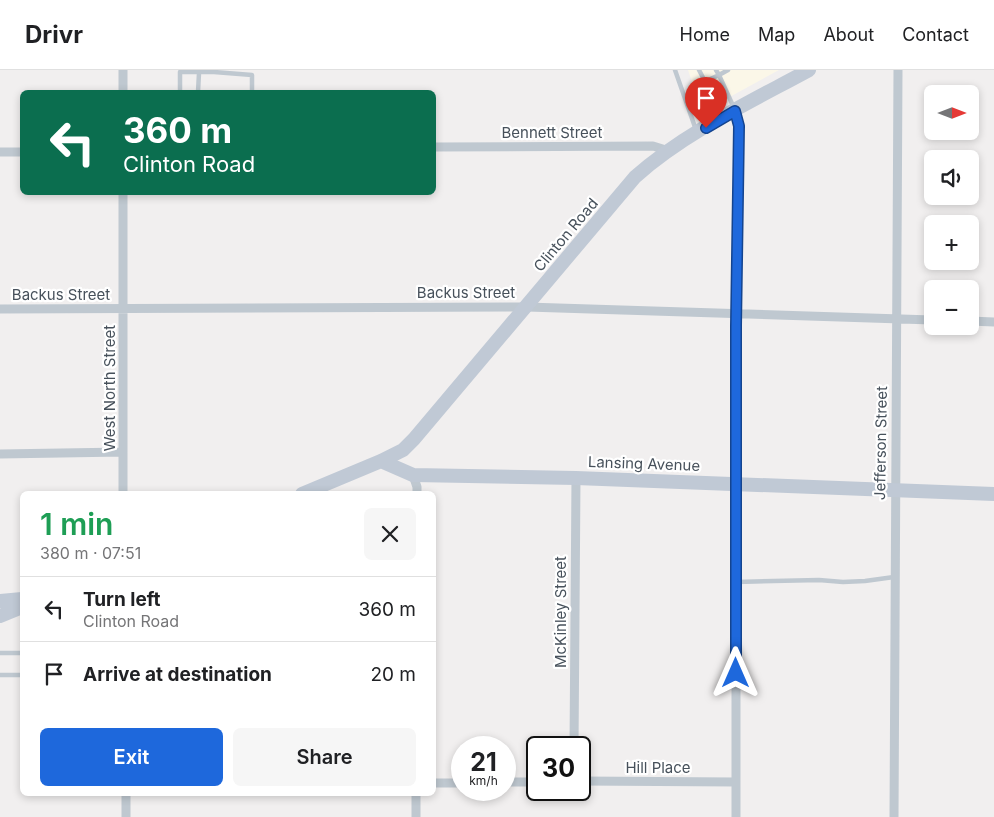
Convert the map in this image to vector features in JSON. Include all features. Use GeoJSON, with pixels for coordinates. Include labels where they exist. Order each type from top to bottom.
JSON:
{"type":"FeatureCollection","features":[{"type":"Feature","properties":{"kind":"main road","name":"Clinton Road"},"geometry":{"type":"LineString","coordinates":[[382,461],[403,450],[414,439],[635,177],[669,151],[697,133],[810,70]]}},
{"type":"Feature","properties":{"kind":"main road","name":"Lansing Avenue"},"geometry":{"type":"LineString","coordinates":[[382,461],[413,475],[576,478],[994,494]]}},
{"type":"Feature","properties":{"kind":"main road"},"geometry":{"type":"LineString","coordinates":[[309,491],[382,461]]}},
{"type":"Feature","properties":{"kind":"main road"},"geometry":{"type":"LineString","coordinates":[[0,601],[20,600]]}},
{"type":"Feature","properties":{"kind":"main road"},"geometry":{"type":"LineString","coordinates":[[0,616],[20,608]]}},
{"type":"Feature","properties":{"kind":"street"},"geometry":{"type":"LineString","coordinates":[[123,70],[123,90]]}},
{"type":"Feature","properties":{"kind":"street","name":"Jefferson Street"},"geometry":{"type":"LineString","coordinates":[[894,817],[898,70]]}},
{"type":"Feature","properties":{"kind":"street"},"geometry":{"type":"LineString","coordinates":[[729,114],[739,126],[736,312],[736,817]]}},
{"type":"Feature","properties":{"kind":"street","name":"Bennett Street"},"geometry":{"type":"LineString","coordinates":[[436,148],[653,146],[669,151]]}},
{"type":"Feature","properties":{"kind":"street"},"geometry":{"type":"LineString","coordinates":[[0,152],[20,152]]}},
{"type":"Feature","properties":{"kind":"street","name":"West North Street"},"geometry":{"type":"LineString","coordinates":[[123,195],[124,491]]}},
{"type":"Feature","properties":{"kind":"street","name":"Backus Street"},"geometry":{"type":"LineString","coordinates":[[0,309],[527,306],[924,320]]}},
{"type":"Feature","properties":{"kind":"street"},"geometry":{"type":"LineString","coordinates":[[979,321],[994,322]]}},
{"type":"Feature","properties":{"kind":"street"},"geometry":{"type":"LineString","coordinates":[[0,454],[123,452]]}},
{"type":"Feature","properties":{"kind":"street"},"geometry":{"type":"LineString","coordinates":[[413,475],[417,491]]}},
{"type":"Feature","properties":{"kind":"street","name":"McKinley Street"},"geometry":{"type":"LineString","coordinates":[[574,736],[576,478]]}},
{"type":"Feature","properties":{"kind":"street","name":"Hill Place"},"geometry":{"type":"LineString","coordinates":[[591,781],[736,782]]}},
{"type":"Feature","properties":{"kind":"street"},"geometry":{"type":"LineString","coordinates":[[436,783],[451,782]]}},
{"type":"Feature","properties":{"kind":"street"},"geometry":{"type":"LineString","coordinates":[[126,796],[126,817]]}},
{"type":"Feature","properties":{"kind":"street"},"geometry":{"type":"LineString","coordinates":[[416,796],[416,817]]}},
{"type":"Feature","properties":{"kind":"lane"},"geometry":{"type":"LineString","coordinates":[[675,70],[697,133]]}},
{"type":"Feature","properties":{"kind":"lane"},"geometry":{"type":"LineString","coordinates":[[699,70],[729,114]]}},
{"type":"Feature","properties":{"kind":"lane"},"geometry":{"type":"LineString","coordinates":[[706,81],[718,72],[728,70]]}},
{"type":"Feature","properties":{"kind":"lane"},"geometry":{"type":"LineString","coordinates":[[180,90],[180,72],[252,75],[252,90]]}},
{"type":"Feature","properties":{"kind":"lane"},"geometry":{"type":"LineString","coordinates":[[198,90],[199,72]]}},
{"type":"Feature","properties":{"kind":"lane"},"geometry":{"type":"LineString","coordinates":[[718,72],[729,114]]}},
{"type":"Feature","properties":{"kind":"lane"},"geometry":{"type":"LineString","coordinates":[[736,582],[819,580],[843,582],[894,577]]}},
{"type":"Feature","properties":{"kind":"lane"},"geometry":{"type":"LineString","coordinates":[[0,653],[20,653]]}},
{"type":"Feature","properties":{"kind":"lane"},"geometry":{"type":"LineString","coordinates":[[0,675],[20,675]]}},
{"type":"Feature","properties":{"kind":"shaded area"},"geometry":{"type":"Polygon","coordinates":[[[688,70],[779,70],[702,112],[688,70]]]}},
{"type":"Feature","properties":{"kind":"route"},"geometry":{"type":"LineString","coordinates":[[706,128],[735,111],[739,126],[736,326],[736,673]]}}]}
